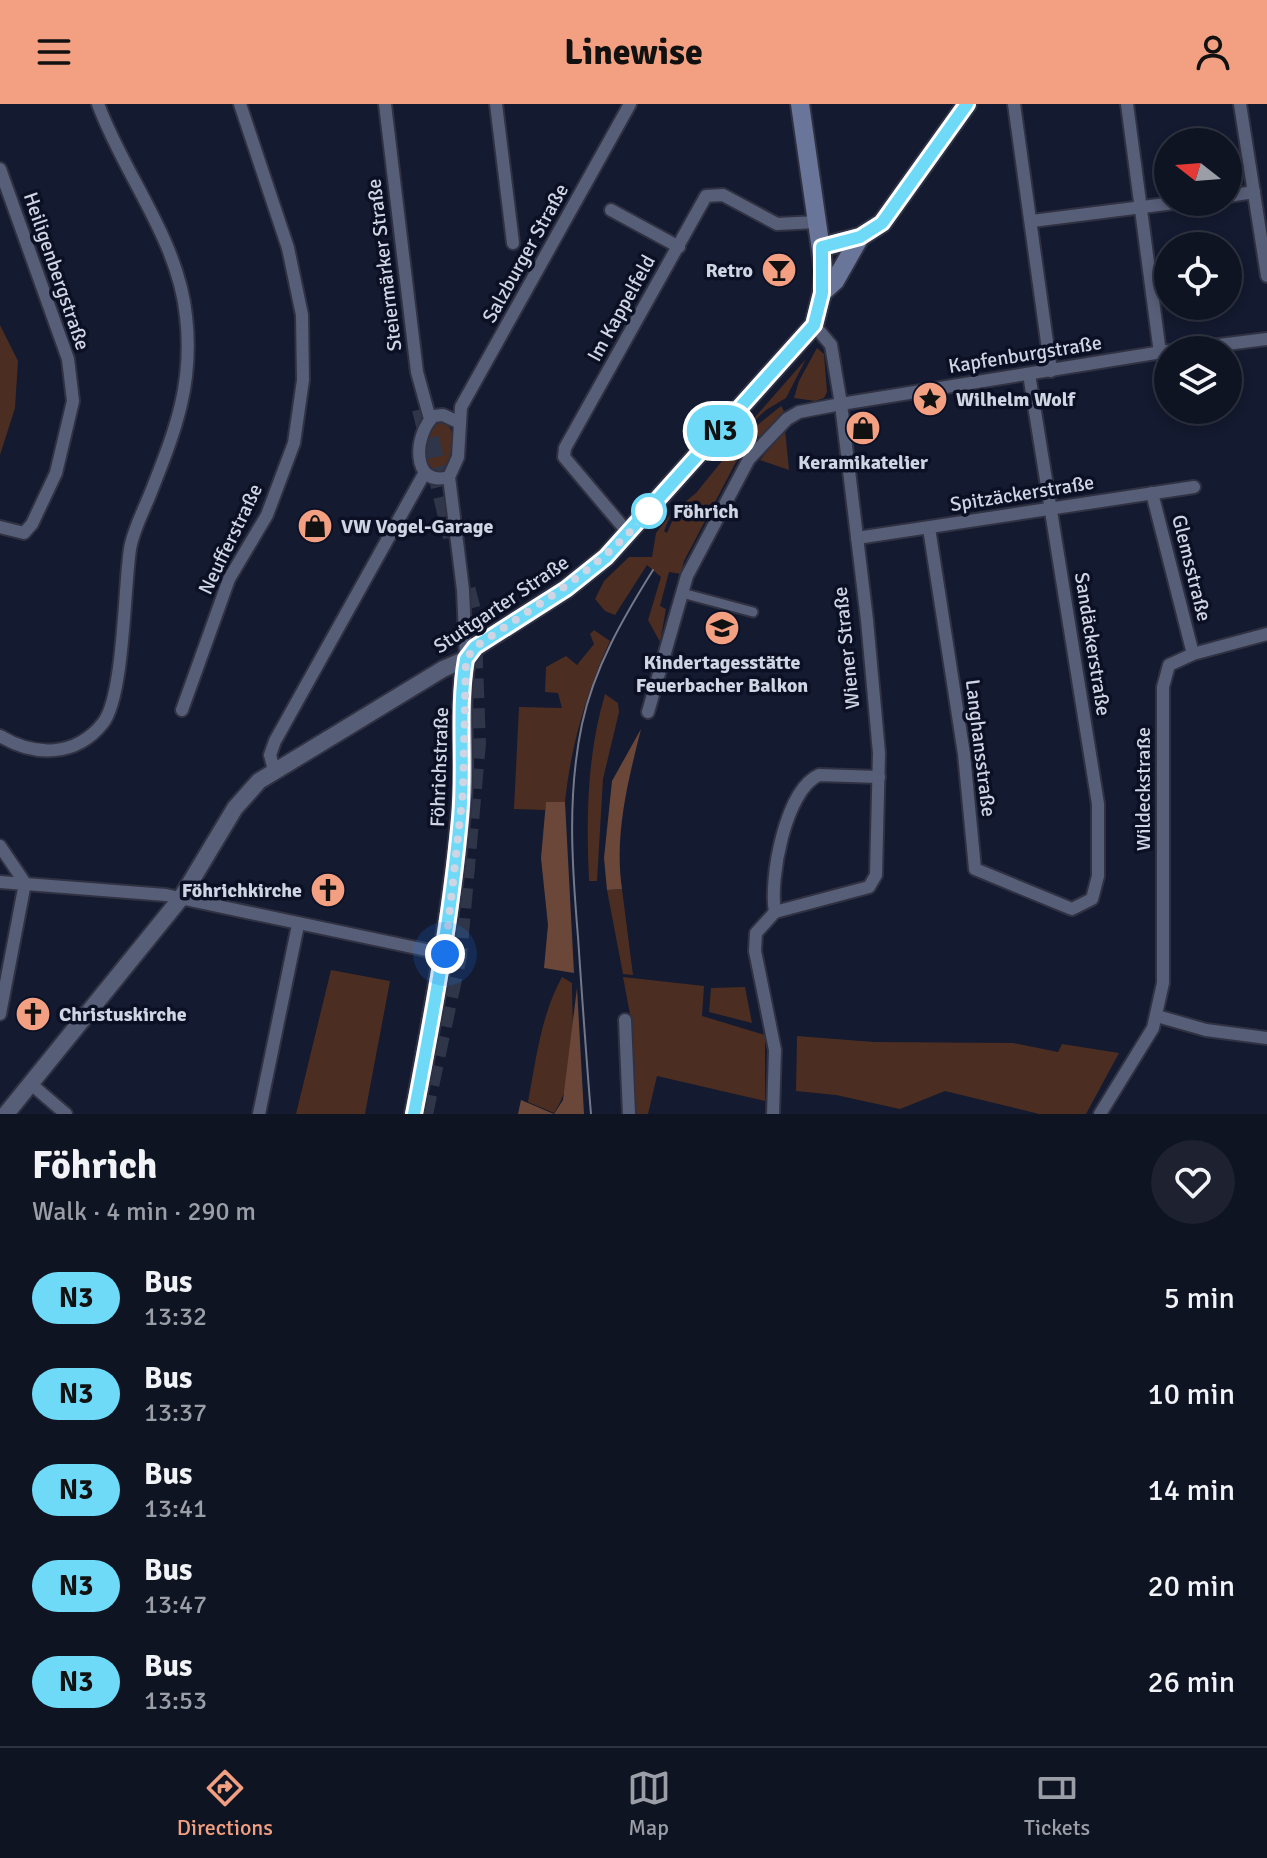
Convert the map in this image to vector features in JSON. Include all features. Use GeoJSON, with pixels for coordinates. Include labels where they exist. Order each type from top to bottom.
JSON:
{"type":"FeatureCollection","features":[{"type":"Feature","properties":{"kind":"main road"},"geometry":{"type":"LineString","coordinates":[[800,104],[822,247],[822,293],[814,325]]}},
{"type":"Feature","properties":{"kind":"main road"},"geometry":{"type":"LineString","coordinates":[[822,247],[860,237],[882,223],[967,104]]}},
{"type":"Feature","properties":{"kind":"main road"},"geometry":{"type":"LineString","coordinates":[[822,293],[835,281],[860,237]]}},
{"type":"Feature","properties":{"kind":"main road","name":"Stuttgarter Straße"},"geometry":{"type":"LineString","coordinates":[[466,659],[475,647],[579,580],[629,534],[814,325]]}},
{"type":"Feature","properties":{"kind":"main road","name":"Föhrichstraße"},"geometry":{"type":"LineString","coordinates":[[414,1114],[445,954],[463,792],[466,659]]}},
{"type":"Feature","properties":{"kind":"street"},"geometry":{"type":"LineString","coordinates":[[0,736],[19,748],[51,753],[84,740],[105,721],[116,682],[131,545],[180,418],[190,366],[186,313],[173,260],[98,104]]}},
{"type":"Feature","properties":{"kind":"street","name":"Neufferstraße"},"geometry":{"type":"LineString","coordinates":[[182,710],[229,579],[267,515],[294,443],[303,380],[302,315],[288,248],[240,104]]}},
{"type":"Feature","properties":{"kind":"street","name":"Steiermärker Straße"},"geometry":{"type":"LineString","coordinates":[[385,104],[417,372],[430,419]]}},
{"type":"Feature","properties":{"kind":"street"},"geometry":{"type":"LineString","coordinates":[[496,104],[513,243]]}},
{"type":"Feature","properties":{"kind":"street","name":"Salzburger Straße"},"geometry":{"type":"LineString","coordinates":[[458,422],[468,393],[630,104]]}},
{"type":"Feature","properties":{"kind":"street"},"geometry":{"type":"LineString","coordinates":[[1014,104],[1051,371]]}},
{"type":"Feature","properties":{"kind":"street"},"geometry":{"type":"LineString","coordinates":[[1127,104],[1138,208],[1161,336]]}},
{"type":"Feature","properties":{"kind":"street"},"geometry":{"type":"LineString","coordinates":[[1240,104],[1267,276]]}},
{"type":"Feature","properties":{"kind":"street","name":"Heiligenbergstraße"},"geometry":{"type":"LineString","coordinates":[[0,169],[68,359],[73,401],[56,473],[32,524],[24,533],[0,527]]}},
{"type":"Feature","properties":{"kind":"street"},"geometry":{"type":"LineString","coordinates":[[1242,194],[1254,192]]}},
{"type":"Feature","properties":{"kind":"street","name":"Im Kappelfeld"},"geometry":{"type":"LineString","coordinates":[[629,534],[564,457],[565,448],[706,196],[723,195],[777,224],[818,222]]}},
{"type":"Feature","properties":{"kind":"street"},"geometry":{"type":"LineString","coordinates":[[1032,221],[1154,206]]}},
{"type":"Feature","properties":{"kind":"street"},"geometry":{"type":"LineString","coordinates":[[611,210],[679,247]]}},
{"type":"Feature","properties":{"kind":"street","name":"Wiener Straße"},"geometry":{"type":"LineString","coordinates":[[775,912],[869,887],[874,882],[879,777],[857,538],[831,345],[814,325]]}},
{"type":"Feature","properties":{"kind":"street"},"geometry":{"type":"LineString","coordinates":[[1242,342],[1267,339]]}},
{"type":"Feature","properties":{"kind":"street","name":"Kapfenburgstraße"},"geometry":{"type":"LineString","coordinates":[[648,712],[682,593],[705,539],[749,459],[787,419],[799,412],[841,404],[1154,354]]}},
{"type":"Feature","properties":{"kind":"street","name":"Sandäckerstraße"},"geometry":{"type":"LineString","coordinates":[[1029,374],[1098,804],[1098,876],[1092,899],[1072,909]]}},
{"type":"Feature","properties":{"kind":"street"},"geometry":{"type":"LineString","coordinates":[[449,477],[434,479],[424,474],[420,468],[422,437],[430,419],[443,415],[458,422]]}},
{"type":"Feature","properties":{"kind":"street","name":"Föhrichstraße"},"geometry":{"type":"LineString","coordinates":[[458,422],[460,444],[455,469],[449,477],[463,590],[466,659]]}},
{"type":"Feature","properties":{"kind":"street"},"geometry":{"type":"LineString","coordinates":[[274,770],[270,755],[275,741],[424,474]]}},
{"type":"Feature","properties":{"kind":"street","name":"Spitzäckerstraße"},"geometry":{"type":"LineString","coordinates":[[857,538],[1194,487]]}},
{"type":"Feature","properties":{"kind":"street","name":"Glemsstraße"},"geometry":{"type":"LineString","coordinates":[[1152,493],[1193,654]]}},
{"type":"Feature","properties":{"kind":"street","name":"Langhansstraße"},"geometry":{"type":"LineString","coordinates":[[929,528],[964,754],[975,869],[1072,909]]}},
{"type":"Feature","properties":{"kind":"street"},"geometry":{"type":"LineString","coordinates":[[682,593],[753,612]]}},
{"type":"Feature","properties":{"kind":"street","name":"Wildeckstraße"},"geometry":{"type":"LineString","coordinates":[[1100,1114],[1135,1061],[1157,1016],[1163,983],[1163,687],[1169,665],[1193,654],[1267,634]]}},
{"type":"Feature","properties":{"kind":"street","name":"Stuttgarter Straße"},"geometry":{"type":"LineString","coordinates":[[6,1114],[181,898],[235,808],[274,770],[466,659]]}},
{"type":"Feature","properties":{"kind":"street"},"geometry":{"type":"LineString","coordinates":[[773,1114],[775,1050],[754,941],[759,927],[775,912],[773,868],[790,817],[810,779],[819,775],[879,777]]}},
{"type":"Feature","properties":{"kind":"street"},"geometry":{"type":"LineString","coordinates":[[0,846],[25,883],[0,1014]]}},
{"type":"Feature","properties":{"kind":"street"},"geometry":{"type":"LineString","coordinates":[[0,882],[181,898],[445,954]]}},
{"type":"Feature","properties":{"kind":"street"},"geometry":{"type":"LineString","coordinates":[[259,1114],[298,925]]}},
{"type":"Feature","properties":{"kind":"street"},"geometry":{"type":"LineString","coordinates":[[1157,1016],[1206,1030],[1267,1038]]}},
{"type":"Feature","properties":{"kind":"street"},"geometry":{"type":"LineString","coordinates":[[625,1020],[629,1114]]}},
{"type":"Feature","properties":{"kind":"street"},"geometry":{"type":"LineString","coordinates":[[31,1084],[66,1114]]}},
{"type":"Feature","properties":{"kind":"shaded area"},"geometry":{"type":"Polygon","coordinates":[[[0,325],[18,361],[15,408],[0,455],[0,325]]]}},
{"type":"Feature","properties":{"kind":"shaded area"},"geometry":{"type":"Polygon","coordinates":[[[817,348],[824,354],[827,392],[824,398],[815,401],[794,398],[799,381],[817,348]]]}},
{"type":"Feature","properties":{"kind":"shaded area"},"geometry":{"type":"Polygon","coordinates":[[[806,359],[786,398],[766,410],[742,432],[806,359]]]}},
{"type":"Feature","properties":{"kind":"shaded area"},"geometry":{"type":"Polygon","coordinates":[[[781,406],[784,411],[760,437],[756,435],[736,462],[684,561],[681,574],[669,572],[660,606],[666,609],[660,642],[648,620],[661,577],[647,565],[615,615],[605,611],[595,599],[604,581],[629,557],[652,557],[656,533],[671,514],[664,531],[667,533],[678,508],[696,493],[740,439],[781,406]]]}},
{"type":"Feature","properties":{"kind":"shaded area"},"geometry":{"type":"Polygon","coordinates":[[[438,421],[446,422],[453,435],[451,455],[440,474],[427,469],[423,450],[430,425],[438,421]]]}},
{"type":"Feature","properties":{"kind":"shaded area"},"geometry":{"type":"Polygon","coordinates":[[[785,430],[789,470],[760,460],[785,430]]]}},
{"type":"Feature","properties":{"kind":"shaded area"},"geometry":{"type":"Polygon","coordinates":[[[594,630],[610,641],[581,720],[565,802],[547,802],[545,810],[514,809],[519,707],[562,708],[558,693],[545,692],[546,667],[566,656],[577,665],[594,644],[590,634],[594,630]]]}},
{"type":"Feature","properties":{"kind":"shaded area"},"geometry":{"type":"Polygon","coordinates":[[[605,694],[618,703],[619,712],[603,779],[597,881],[589,881],[589,786],[594,740],[605,694]]]}},
{"type":"Feature","properties":{"kind":"shaded area"},"geometry":{"type":"Polygon","coordinates":[[[641,729],[621,828],[622,889],[607,890],[604,858],[612,781],[641,729]]]}},
{"type":"Feature","properties":{"kind":"shaded area"},"geometry":{"type":"Polygon","coordinates":[[[546,802],[565,802],[574,973],[544,968],[548,925],[541,858],[546,802]]]}},
{"type":"Feature","properties":{"kind":"shaded area"},"geometry":{"type":"Polygon","coordinates":[[[622,889],[633,975],[623,974],[607,890],[622,889]]]}},
{"type":"Feature","properties":{"kind":"shaded area"},"geometry":{"type":"Polygon","coordinates":[[[331,970],[390,981],[365,1114],[296,1114],[331,970]]]}},
{"type":"Feature","properties":{"kind":"shaded area"},"geometry":{"type":"Polygon","coordinates":[[[562,977],[572,983],[572,1050],[567,1084],[554,1113],[528,1102],[544,1022],[562,977]]]}},
{"type":"Feature","properties":{"kind":"shaded area"},"geometry":{"type":"Polygon","coordinates":[[[623,977],[704,986],[702,1016],[765,1035],[765,1101],[657,1076],[648,1114],[636,1114],[633,1030],[623,977]]]}},
{"type":"Feature","properties":{"kind":"shaded area"},"geometry":{"type":"Polygon","coordinates":[[[745,987],[752,1023],[709,1012],[711,988],[745,987]]]}},
{"type":"Feature","properties":{"kind":"shaded area"},"geometry":{"type":"Polygon","coordinates":[[[577,988],[584,1114],[554,1114],[563,1100],[577,988]]]}},
{"type":"Feature","properties":{"kind":"shaded area"},"geometry":{"type":"Polygon","coordinates":[[[797,1036],[874,1042],[1013,1043],[1058,1052],[1062,1044],[1119,1053],[1086,1114],[1039,1114],[945,1091],[900,1109],[836,1095],[796,1091],[797,1036]]]}},
{"type":"Feature","properties":{"kind":"shaded area"},"geometry":{"type":"Polygon","coordinates":[[[521,1100],[554,1114],[518,1114],[521,1100]]]}},
{"type":"Feature","properties":{"kind":"tunnel"},"geometry":{"type":"LineString","coordinates":[[422,409],[453,537]]}},
{"type":"Feature","properties":{"kind":"tunnel"},"geometry":{"type":"LineString","coordinates":[[423,1114],[457,956],[476,743],[471,610],[463,580]]}},
{"type":"Feature","properties":{"kind":"tram line"},"geometry":{"type":"LineString","coordinates":[[591,1114],[574,884],[574,777],[582,724],[594,683],[621,625],[653,570]]}},
{"type":"Feature","properties":{"kind":"bus line","name":"N3"},"geometry":{"type":"LineString","coordinates":[[414,1114],[452,904],[463,792],[462,715],[466,659],[475,647],[579,580],[629,534],[814,325],[822,293],[822,247],[860,237],[882,223],[967,104]]}},
{"type":"Feature","properties":{"kind":"place","name":"Retro"},"geometry":{"type":"Point","coordinates":[779,270]}},
{"type":"Feature","properties":{"kind":"place","name":"Wilhelm Wolf"},"geometry":{"type":"Point","coordinates":[930,399]}},
{"type":"Feature","properties":{"kind":"place","name":"Keramikatelier"},"geometry":{"type":"Point","coordinates":[863,428]}},
{"type":"Feature","properties":{"kind":"place","name":"Föhrich"},"geometry":{"type":"Point","coordinates":[649,511]}},
{"type":"Feature","properties":{"kind":"place","name":"VW Vogel-Garage"},"geometry":{"type":"Point","coordinates":[315,526]}},
{"type":"Feature","properties":{"kind":"place","name":"Kindertagesstätte Feuerbacher Balkon"},"geometry":{"type":"Point","coordinates":[722,628]}},
{"type":"Feature","properties":{"kind":"place","name":"Föhrichkirche"},"geometry":{"type":"Point","coordinates":[328,890]}},
{"type":"Feature","properties":{"kind":"place","name":"Christuskirche"},"geometry":{"type":"Point","coordinates":[33,1014]}},
{"type":"Feature","properties":{"kind":"route"},"geometry":{"type":"LineString","coordinates":[[445,954],[463,792],[462,715],[466,659],[475,647],[579,580],[606,557],[649,511]]}}]}
